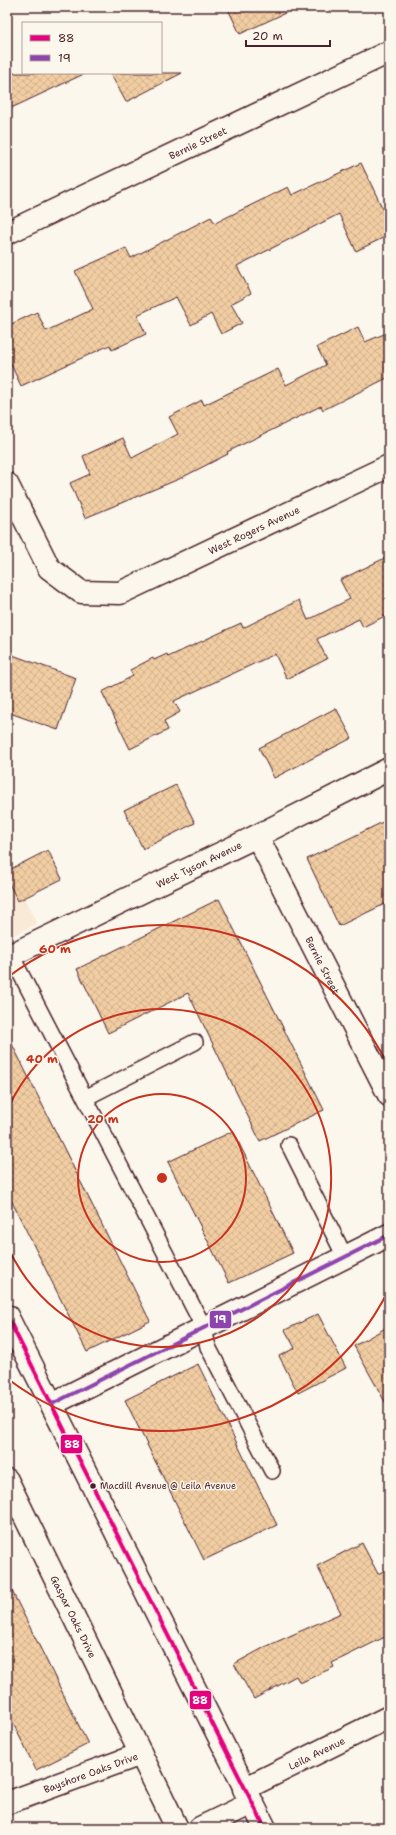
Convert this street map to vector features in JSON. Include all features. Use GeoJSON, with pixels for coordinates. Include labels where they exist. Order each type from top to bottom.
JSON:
{"type":"FeatureCollection","features":[{"type":"Feature","properties":{"kind":"street","name":"Bernie Street"},"geometry":{"type":"LineString","coordinates":[[7,233],[389,52]]}},
{"type":"Feature","properties":{"kind":"street","name":"West Rogers Avenue"},"geometry":{"type":"LineString","coordinates":[[7,484],[49,568],[81,592],[120,593],[389,466]]}},
{"type":"Feature","properties":{"kind":"street","name":"West Tyson Avenue"},"geometry":{"type":"LineString","coordinates":[[9,956],[257,836],[389,769]]}},
{"type":"Feature","properties":{"kind":"street","name":"Bernie Street"},"geometry":{"type":"LineString","coordinates":[[257,836],[389,1095]]}},
{"type":"Feature","properties":{"kind":"street"},"geometry":{"type":"LineString","coordinates":[[52,1404],[389,1235]]}},
{"type":"Feature","properties":{"kind":"street"},"geometry":{"type":"LineString","coordinates":[[7,1316],[265,1828]]}},
{"type":"Feature","properties":{"kind":"street","name":"Gaspar Oaks Drive"},"geometry":{"type":"LineString","coordinates":[[7,1480],[141,1754]]}},
{"type":"Feature","properties":{"kind":"street","name":"Leila Avenue"},"geometry":{"type":"LineString","coordinates":[[248,1796],[389,1717]]}},
{"type":"Feature","properties":{"kind":"street","name":"Bayshore Oaks Drive"},"geometry":{"type":"LineString","coordinates":[[7,1803],[141,1754],[177,1828]]}},
{"type":"Feature","properties":{"kind":"street"},"geometry":{"type":"LineString","coordinates":[[200,1828],[248,1796]]}},
{"type":"Feature","properties":{"kind":"lane"},"geometry":{"type":"LineString","coordinates":[[9,956],[85,1098],[204,1328],[208,1347],[272,1471]]}},
{"type":"Feature","properties":{"kind":"lane"},"geometry":{"type":"LineString","coordinates":[[85,1098],[195,1042]]}},
{"type":"Feature","properties":{"kind":"lane"},"geometry":{"type":"LineString","coordinates":[[289,1145],[345,1257]]}},
{"type":"Feature","properties":{"kind":"shaded area"},"geometry":{"type":"Polygon","coordinates":[[[7,860],[37,924],[7,938],[7,860]]]}},
{"type":"Feature","properties":{"kind":"building"},"geometry":{"type":"Polygon","coordinates":[[[227,7],[298,7],[240,34],[227,7]]]}},
{"type":"Feature","properties":{"kind":"building"},"geometry":{"type":"Polygon","coordinates":[[[7,73],[84,74],[7,110],[7,73]]]}},
{"type":"Feature","properties":{"kind":"building"},"geometry":{"type":"Polygon","coordinates":[[[182,73],[126,102],[111,74],[182,73]]]}},
{"type":"Feature","properties":{"kind":"building"},"geometry":{"type":"Polygon","coordinates":[[[361,163],[389,222],[389,235],[356,251],[339,214],[237,266],[251,293],[231,304],[242,323],[221,334],[211,314],[191,325],[176,297],[137,315],[146,334],[112,350],[110,345],[21,386],[7,356],[7,326],[37,312],[46,331],[93,309],[75,271],[126,248],[131,258],[211,217],[215,223],[288,187],[292,195],[361,163]]]}},
{"type":"Feature","properties":{"kind":"building"},"geometry":{"type":"Polygon","coordinates":[[[358,327],[365,342],[389,332],[389,377],[323,410],[321,406],[227,452],[228,454],[179,479],[85,518],[70,483],[90,474],[83,456],[123,438],[132,458],[178,434],[169,417],[202,400],[204,405],[278,369],[286,385],[326,365],[317,347],[358,327]]]}},
{"type":"Feature","properties":{"kind":"building"},"geometry":{"type":"Polygon","coordinates":[[[389,556],[389,614],[363,627],[359,619],[317,639],[327,659],[287,679],[275,654],[174,701],[180,712],[164,721],[168,730],[130,749],[102,692],[133,676],[130,670],[153,658],[154,660],[167,654],[168,657],[241,623],[243,628],[299,600],[308,620],[350,599],[340,580],[389,556]]]}},
{"type":"Feature","properties":{"kind":"building"},"geometry":{"type":"Polygon","coordinates":[[[7,653],[76,678],[58,730],[7,712],[7,653]]]}},
{"type":"Feature","properties":{"kind":"building"},"geometry":{"type":"Polygon","coordinates":[[[336,708],[352,738],[274,778],[259,748],[336,708]]]}},
{"type":"Feature","properties":{"kind":"building"},"geometry":{"type":"Polygon","coordinates":[[[176,785],[195,823],[143,849],[124,810],[176,785]]]}},
{"type":"Feature","properties":{"kind":"building"},"geometry":{"type":"Polygon","coordinates":[[[389,819],[389,902],[339,926],[307,859],[389,819]]]}},
{"type":"Feature","properties":{"kind":"building"},"geometry":{"type":"Polygon","coordinates":[[[48,850],[62,879],[18,901],[7,880],[7,871],[48,850]]]}},
{"type":"Feature","properties":{"kind":"building"},"geometry":{"type":"Polygon","coordinates":[[[219,899],[324,1110],[260,1141],[188,993],[108,1033],[77,969],[219,899]]]}},
{"type":"Feature","properties":{"kind":"building"},"geometry":{"type":"Polygon","coordinates":[[[7,1034],[150,1321],[87,1352],[7,1192],[7,1034]]]}},
{"type":"Feature","properties":{"kind":"building"},"geometry":{"type":"Polygon","coordinates":[[[233,1131],[293,1253],[229,1283],[168,1162],[233,1131]]]}},
{"type":"Feature","properties":{"kind":"building"},"geometry":{"type":"Polygon","coordinates":[[[318,1314],[346,1368],[298,1393],[279,1356],[295,1348],[285,1330],[318,1314]]]}},
{"type":"Feature","properties":{"kind":"building"},"geometry":{"type":"Polygon","coordinates":[[[389,1326],[389,1409],[354,1346],[389,1326]]]}},
{"type":"Feature","properties":{"kind":"building"},"geometry":{"type":"Polygon","coordinates":[[[198,1364],[277,1525],[204,1560],[125,1400],[198,1364]]]}},
{"type":"Feature","properties":{"kind":"building"},"geometry":{"type":"Polygon","coordinates":[[[362,1543],[378,1574],[389,1568],[389,1635],[332,1663],[334,1667],[300,1683],[296,1676],[254,1699],[234,1664],[265,1647],[341,1613],[317,1566],[362,1543]]]}},
{"type":"Feature","properties":{"kind":"building"},"geometry":{"type":"Polygon","coordinates":[[[7,1581],[88,1744],[36,1770],[7,1711],[7,1581]]]}},
{"type":"Feature","properties":{"kind":"transit line","name":"19"},"geometry":{"type":"LineString","coordinates":[[52,1404],[389,1235]]}},
{"type":"Feature","properties":{"kind":"transit line","name":"88"},"geometry":{"type":"LineString","coordinates":[[7,1316],[265,1828]]}},
{"type":"Feature","properties":{"kind":"place","name":"Macdill Avenue @ Leila Avenue"},"geometry":{"type":"Point","coordinates":[93,1486]}}]}
